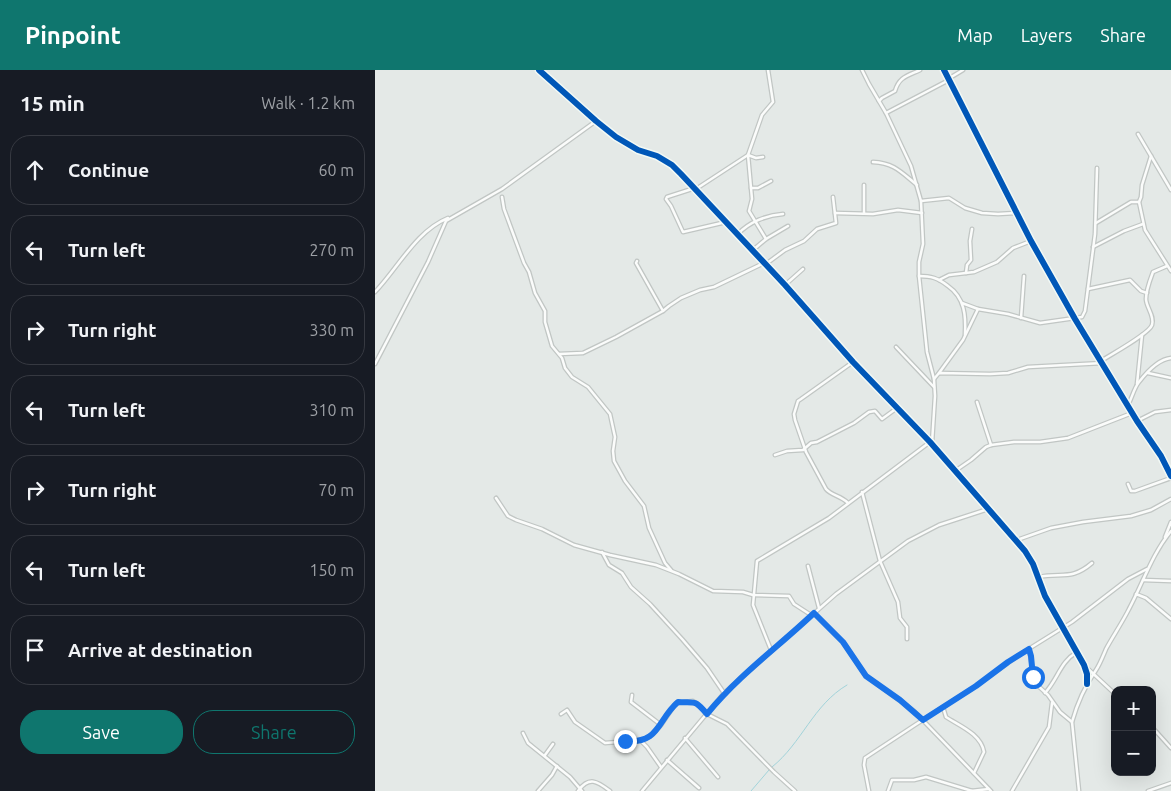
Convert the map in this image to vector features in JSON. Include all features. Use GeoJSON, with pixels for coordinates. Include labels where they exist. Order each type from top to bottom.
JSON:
{"type":"FeatureCollection","features":[{"type":"Feature","properties":{"kind":"street"},"geometry":{"type":"LineString","coordinates":[[539,70],[595,121],[616,137],[638,150],[657,156],[672,165],[753,250],[853,362],[931,443],[1017,540],[1033,564],[1045,596],[1084,665],[1087,674],[1087,684]]}},
{"type":"Feature","properties":{"kind":"street"},"geometry":{"type":"LineString","coordinates":[[765,239],[749,211],[751,188],[748,155],[762,115],[773,102],[768,70]]}},
{"type":"Feature","properties":{"kind":"street"},"geometry":{"type":"LineString","coordinates":[[862,70],[886,113],[911,166],[921,201],[923,244],[919,262],[919,276],[927,352],[935,387],[931,443]]}},
{"type":"Feature","properties":{"kind":"street"},"geometry":{"type":"LineString","coordinates":[[879,101],[881,98],[895,92],[897,82],[920,70]]}},
{"type":"Feature","properties":{"kind":"street"},"geometry":{"type":"LineString","coordinates":[[944,70],[1016,213],[1075,319],[1137,421],[1170,470],[1171,477],[1133,492],[1128,484]]}},
{"type":"Feature","properties":{"kind":"street"},"geometry":{"type":"LineString","coordinates":[[886,113],[963,70]]}},
{"type":"Feature","properties":{"kind":"street"},"geometry":{"type":"LineString","coordinates":[[375,292],[423,234],[439,222],[502,189],[595,121]]}},
{"type":"Feature","properties":{"kind":"street"},"geometry":{"type":"LineString","coordinates":[[1138,134],[1171,190]]}},
{"type":"Feature","properties":{"kind":"street"},"geometry":{"type":"LineString","coordinates":[[748,155],[756,158],[763,157]]}},
{"type":"Feature","properties":{"kind":"street"},"geometry":{"type":"LineString","coordinates":[[726,222],[683,232],[666,198],[695,188],[748,155]]}},
{"type":"Feature","properties":{"kind":"street"},"geometry":{"type":"LineString","coordinates":[[1151,156],[1141,185],[1139,202],[1147,234],[1171,271]]}},
{"type":"Feature","properties":{"kind":"street"},"geometry":{"type":"LineString","coordinates":[[873,162],[888,164],[894,167],[917,185]]}},
{"type":"Feature","properties":{"kind":"street"},"geometry":{"type":"LineString","coordinates":[[963,303],[1040,323],[1082,317],[1088,289],[1096,223],[1097,168]]}},
{"type":"Feature","properties":{"kind":"street"},"geometry":{"type":"LineString","coordinates":[[751,188],[758,188],[771,181]]}},
{"type":"Feature","properties":{"kind":"street"},"geometry":{"type":"LineString","coordinates":[[864,185],[865,214]]}},
{"type":"Feature","properties":{"kind":"street"},"geometry":{"type":"LineString","coordinates":[[559,354],[583,353],[663,311],[681,298],[700,290],[714,287],[765,264],[785,250],[804,241],[817,229],[834,225],[836,220],[833,197]]}},
{"type":"Feature","properties":{"kind":"street"},"geometry":{"type":"LineString","coordinates":[[502,198],[523,263],[529,272],[535,293],[545,311],[545,322],[552,346],[563,360],[565,368],[572,377],[588,387],[610,414],[615,438],[614,460],[625,481],[644,506],[649,528],[665,563],[671,570]]}},
{"type":"Feature","properties":{"kind":"street"},"geometry":{"type":"LineString","coordinates":[[921,201],[949,198],[965,208],[982,213],[1016,213]]}},
{"type":"Feature","properties":{"kind":"street"},"geometry":{"type":"LineString","coordinates":[[1096,223],[1131,202],[1139,202]]}},
{"type":"Feature","properties":{"kind":"street"},"geometry":{"type":"LineString","coordinates":[[835,213],[865,214],[898,210],[922,213]]}},
{"type":"Feature","properties":{"kind":"street"},"geometry":{"type":"LineString","coordinates":[[738,234],[743,228],[755,222],[783,214]]}},
{"type":"Feature","properties":{"kind":"street"},"geometry":{"type":"LineString","coordinates":[[375,364],[449,218]]}},
{"type":"Feature","properties":{"kind":"street"},"geometry":{"type":"LineString","coordinates":[[1093,247],[1123,231],[1143,224]]}},
{"type":"Feature","properties":{"kind":"street"},"geometry":{"type":"LineString","coordinates":[[753,250],[765,239],[788,226]]}},
{"type":"Feature","properties":{"kind":"street"},"geometry":{"type":"LineString","coordinates":[[965,273],[967,265],[971,260],[970,241],[972,229]]}},
{"type":"Feature","properties":{"kind":"street"},"geometry":{"type":"LineString","coordinates":[[939,280],[949,275],[974,272],[994,263],[1010,250],[1031,241]]}},
{"type":"Feature","properties":{"kind":"street"},"geometry":{"type":"LineString","coordinates":[[637,261],[636,263],[663,311]]}},
{"type":"Feature","properties":{"kind":"street"},"geometry":{"type":"LineString","coordinates":[[939,373],[1007,373],[1029,367],[1102,362],[1142,335],[1152,325],[1151,315],[1146,302],[1147,294],[1153,272],[1167,266]]}},
{"type":"Feature","properties":{"kind":"street"},"geometry":{"type":"LineString","coordinates":[[785,285],[803,269]]}},
{"type":"Feature","properties":{"kind":"street"},"geometry":{"type":"LineString","coordinates":[[919,276],[932,276],[955,290],[963,303],[965,335]]}},
{"type":"Feature","properties":{"kind":"street"},"geometry":{"type":"LineString","coordinates":[[1021,318],[1024,276]]}},
{"type":"Feature","properties":{"kind":"street"},"geometry":{"type":"LineString","coordinates":[[1088,289],[1130,280],[1147,294]]}},
{"type":"Feature","properties":{"kind":"street"},"geometry":{"type":"LineString","coordinates":[[934,379],[956,351],[978,308]]}},
{"type":"Feature","properties":{"kind":"street"},"geometry":{"type":"LineString","coordinates":[[1128,406],[1137,384],[1142,335]]}},
{"type":"Feature","properties":{"kind":"street"},"geometry":{"type":"LineString","coordinates":[[896,347],[935,387]]}},
{"type":"Feature","properties":{"kind":"street"},"geometry":{"type":"LineString","coordinates":[[1137,384],[1165,359],[1171,358]]}},
{"type":"Feature","properties":{"kind":"street"},"geometry":{"type":"LineString","coordinates":[[847,503],[841,497],[829,493],[826,489],[805,448],[794,414],[799,402],[853,362]]}},
{"type":"Feature","properties":{"kind":"street"},"geometry":{"type":"LineString","coordinates":[[1148,373],[1171,378]]}},
{"type":"Feature","properties":{"kind":"street"},"geometry":{"type":"LineString","coordinates":[[977,402],[991,445]]}},
{"type":"Feature","properties":{"kind":"street"},"geometry":{"type":"LineString","coordinates":[[775,455],[787,451],[803,450],[811,443],[819,441],[854,423],[871,411],[875,411],[882,419],[897,408]]}},
{"type":"Feature","properties":{"kind":"street"},"geometry":{"type":"LineString","coordinates":[[1137,421],[1155,412],[1171,410]]}},
{"type":"Feature","properties":{"kind":"street"},"geometry":{"type":"LineString","coordinates":[[955,471],[991,445],[1062,439],[1132,413]]}},
{"type":"Feature","properties":{"kind":"street"},"geometry":{"type":"LineString","coordinates":[[771,650],[753,605],[756,563],[758,560],[829,518],[931,443]]}},
{"type":"Feature","properties":{"kind":"street"},"geometry":{"type":"LineString","coordinates":[[862,492],[880,562],[898,602],[900,618],[907,627],[907,639]]}},
{"type":"Feature","properties":{"kind":"street"},"geometry":{"type":"LineString","coordinates":[[496,498],[508,516],[542,529],[575,545],[671,570],[713,591],[789,596],[794,604],[813,614],[843,642],[866,676],[900,700],[923,720],[990,790]]}},
{"type":"Feature","properties":{"kind":"street"},"geometry":{"type":"LineString","coordinates":[[1017,540],[1051,528],[1131,516],[1151,510],[1171,499]]}},
{"type":"Feature","properties":{"kind":"street"},"geometry":{"type":"LineString","coordinates":[[642,791],[724,693],[819,608],[908,541],[932,528],[971,513],[988,509]]}},
{"type":"Feature","properties":{"kind":"street"},"geometry":{"type":"LineString","coordinates":[[1165,539],[1171,522]]}},
{"type":"Feature","properties":{"kind":"street"},"geometry":{"type":"LineString","coordinates":[[1079,791],[1072,722],[1087,684],[1136,594],[1147,569],[1171,532]]}},
{"type":"Feature","properties":{"kind":"street"},"geometry":{"type":"LineString","coordinates":[[602,552],[609,565],[622,573],[631,587],[650,604],[682,639],[707,668],[724,693]]}},
{"type":"Feature","properties":{"kind":"street"},"geometry":{"type":"LineString","coordinates":[[1038,577],[1072,575],[1080,572],[1092,562]]}},
{"type":"Feature","properties":{"kind":"street"},"geometry":{"type":"LineString","coordinates":[[808,566],[819,608]]}},
{"type":"Feature","properties":{"kind":"street"},"geometry":{"type":"LineString","coordinates":[[869,791],[864,760],[976,686],[1008,662],[1064,627],[1114,589],[1147,569]]}},
{"type":"Feature","properties":{"kind":"street"},"geometry":{"type":"LineString","coordinates":[[1143,580],[1171,581]]}},
{"type":"Feature","properties":{"kind":"street"},"geometry":{"type":"LineString","coordinates":[[1136,594],[1146,598],[1171,619]]}},
{"type":"Feature","properties":{"kind":"street"},"geometry":{"type":"LineString","coordinates":[[1029,649],[1034,680],[1038,688],[1045,692],[1072,722]]}},
{"type":"Feature","properties":{"kind":"street"},"geometry":{"type":"LineString","coordinates":[[1045,692],[1053,683],[1064,661],[1077,652]]}},
{"type":"Feature","properties":{"kind":"street"},"geometry":{"type":"LineString","coordinates":[[1084,665],[1111,690]]}},
{"type":"Feature","properties":{"kind":"street"},"geometry":{"type":"LineString","coordinates":[[632,695],[631,702],[661,725]]}},
{"type":"Feature","properties":{"kind":"street"},"geometry":{"type":"LineString","coordinates":[[641,742],[661,725],[673,706],[679,702],[695,702],[707,714],[730,726],[795,791]]}},
{"type":"Feature","properties":{"kind":"street"},"geometry":{"type":"LineString","coordinates":[[1012,791],[1049,727],[1053,703]]}},
{"type":"Feature","properties":{"kind":"street"},"geometry":{"type":"LineString","coordinates":[[943,707],[945,717],[970,732],[983,746],[984,752],[974,773]]}},
{"type":"Feature","properties":{"kind":"street"},"geometry":{"type":"LineString","coordinates":[[561,714],[567,710],[575,722],[603,742],[620,740],[641,742],[647,747],[661,767]]}},
{"type":"Feature","properties":{"kind":"street"},"geometry":{"type":"LineString","coordinates":[[1155,731],[1171,748]]}},
{"type":"Feature","properties":{"kind":"street"},"geometry":{"type":"LineString","coordinates":[[523,733],[528,743],[545,755],[573,780],[580,790],[585,782],[591,781],[610,791]]}},
{"type":"Feature","properties":{"kind":"street"},"geometry":{"type":"LineString","coordinates":[[685,738],[718,777]]}},
{"type":"Feature","properties":{"kind":"street"},"geometry":{"type":"LineString","coordinates":[[545,755],[553,744]]}},
{"type":"Feature","properties":{"kind":"street"},"geometry":{"type":"LineString","coordinates":[[667,760],[699,788]]}},
{"type":"Feature","properties":{"kind":"street"},"geometry":{"type":"LineString","coordinates":[[538,791],[557,766]]}},
{"type":"Feature","properties":{"kind":"street"},"geometry":{"type":"LineString","coordinates":[[888,791],[892,780],[914,780],[926,777],[971,791],[990,790]]}},
{"type":"Feature","properties":{"kind":"street"},"geometry":{"type":"LineString","coordinates":[[1148,791],[1171,783]]}},
{"type":"Feature","properties":{"kind":"waterway"},"geometry":{"type":"LineString","coordinates":[[772,767],[792,747],[825,703],[847,685]]}},
{"type":"Feature","properties":{"kind":"waterway"},"geometry":{"type":"LineString","coordinates":[[751,791],[769,770]]}},
{"type":"Feature","properties":{"kind":"cycle path"},"geometry":{"type":"LineString","coordinates":[[539,70],[616,137],[638,150],[657,156],[672,165],[785,285],[853,362],[930,442],[1025,551],[1033,564],[1045,596],[1084,665],[1087,674],[1087,684]]}},
{"type":"Feature","properties":{"kind":"cycle path"},"geometry":{"type":"LineString","coordinates":[[944,70],[1031,241],[1075,319],[1137,421],[1161,456],[1171,476]]}},
{"type":"Feature","properties":{"kind":"route"},"geometry":{"type":"LineString","coordinates":[[625,741],[641,742],[652,734],[678,702],[693,701],[707,714],[724,693],[814,613],[843,642],[869,679],[900,700],[923,720],[1029,649],[1033,677]]}}]}
